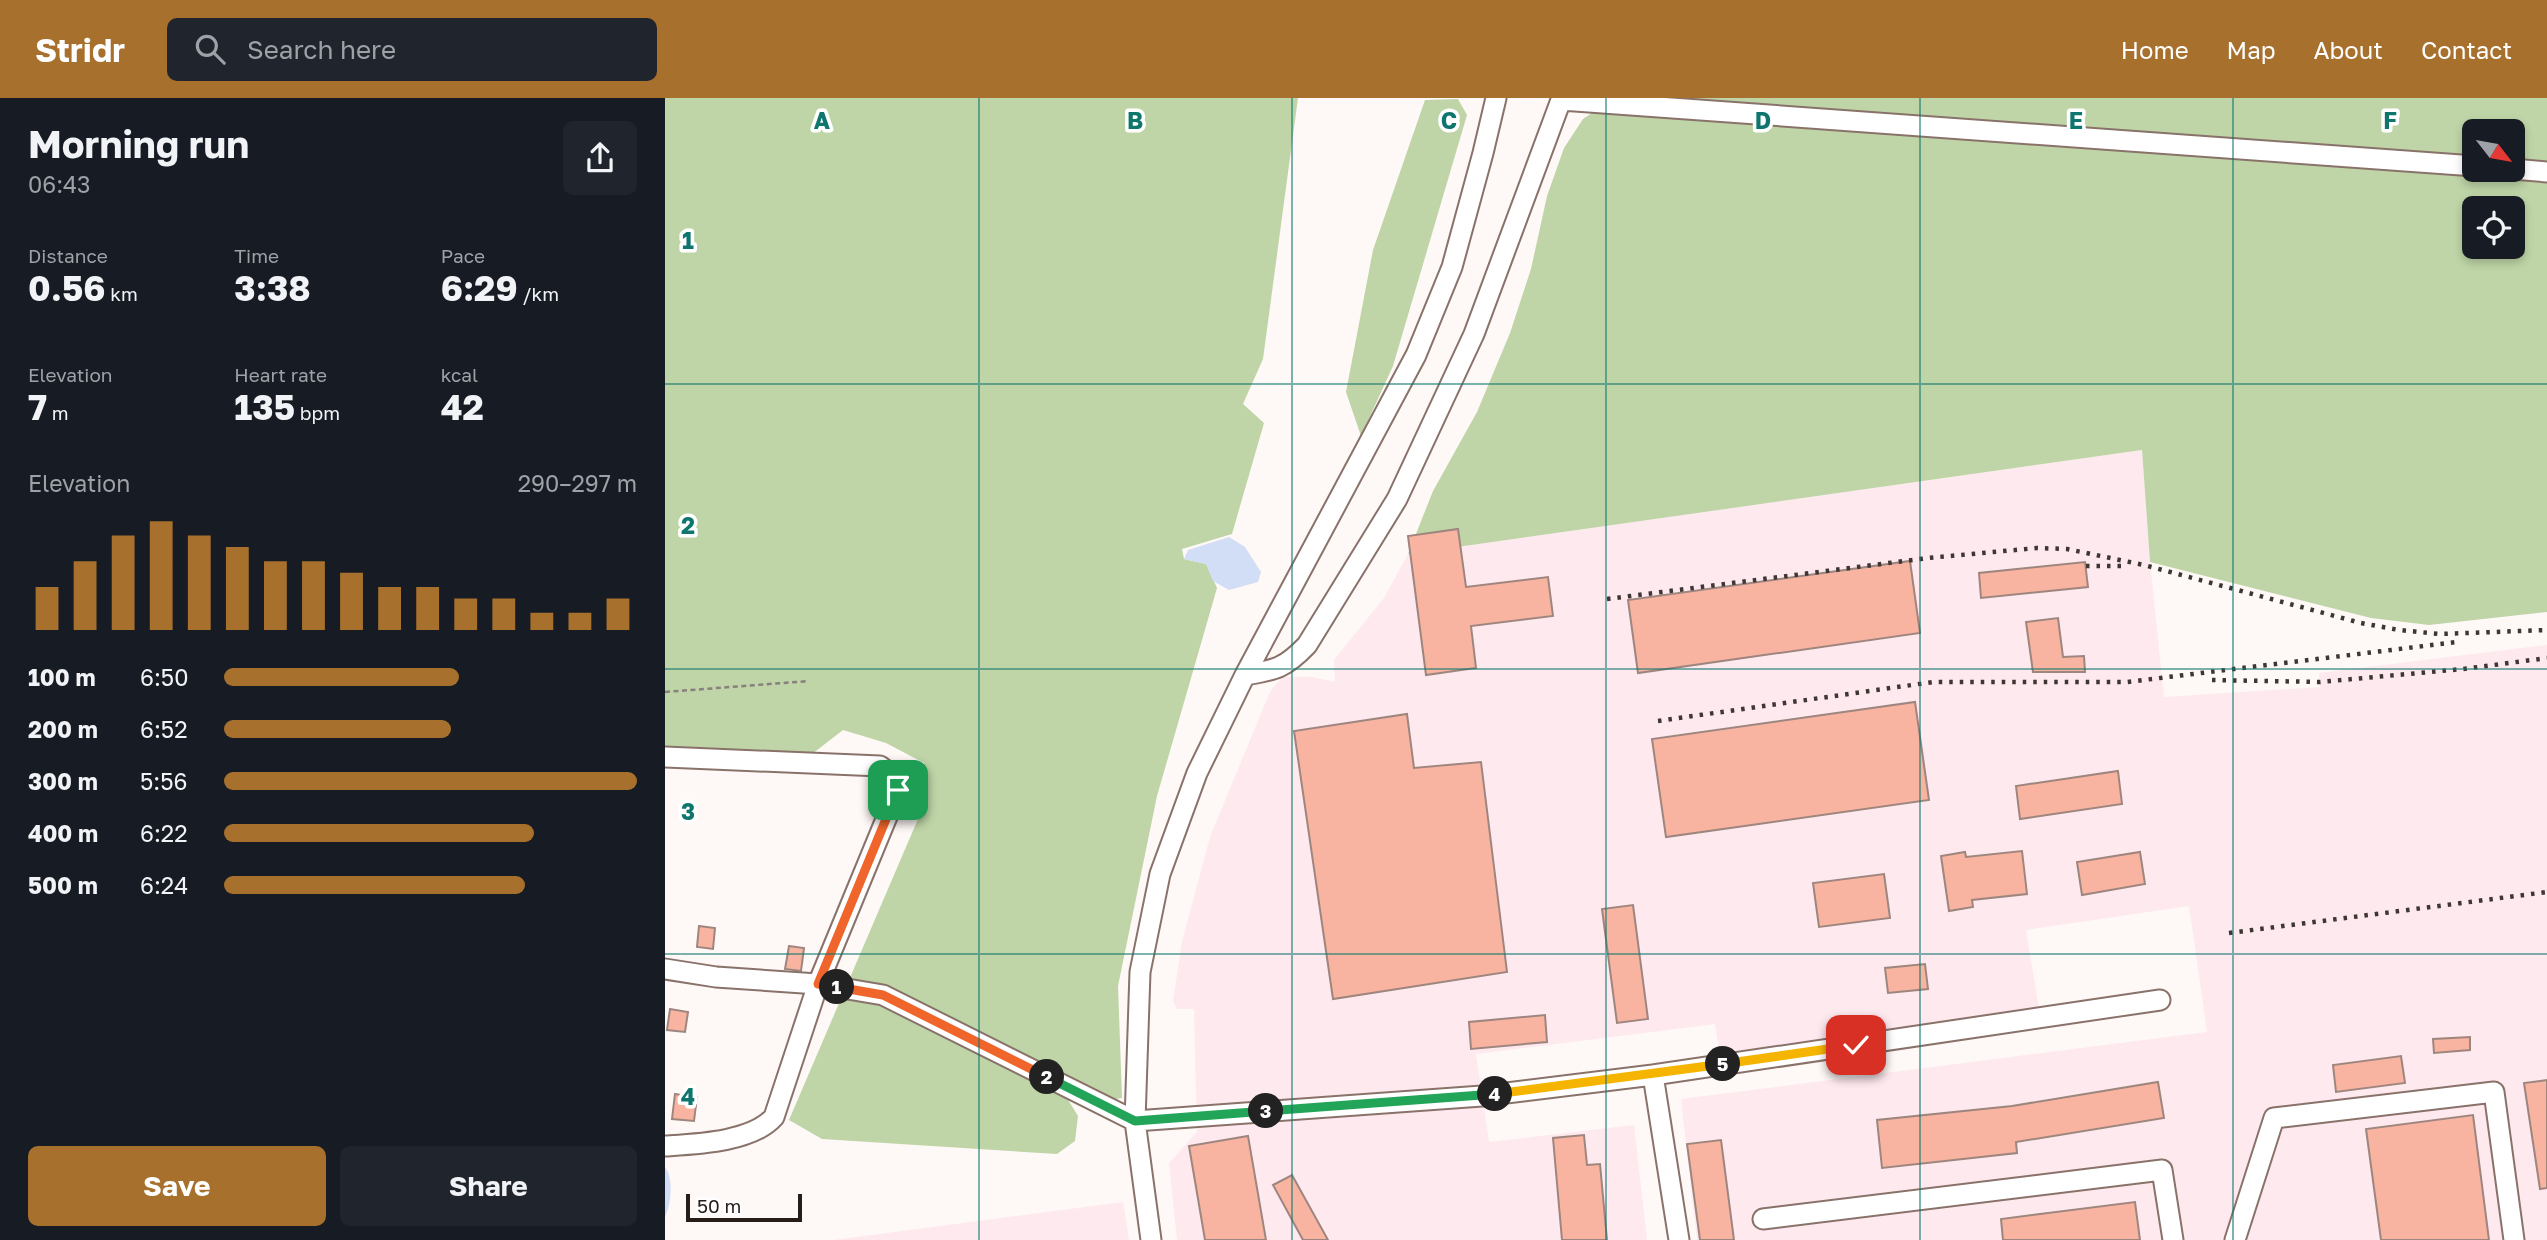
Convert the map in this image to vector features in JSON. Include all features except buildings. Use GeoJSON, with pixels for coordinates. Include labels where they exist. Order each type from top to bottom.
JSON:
{"type":"FeatureCollection","features":[{"type":"Feature","properties":{"kind":"street"},"geometry":{"type":"LineString","coordinates":[[1151,1240],[1135,1121],[1140,972],[1160,874],[1197,773],[1245,675],[1416,355],[1451,267],[1496,98]]}},
{"type":"Feature","properties":{"kind":"street"},"geometry":{"type":"LineString","coordinates":[[1245,675],[1277,670],[1291,662],[1307,645],[1397,499],[1474,334],[1562,99],[2462,165]]}},
{"type":"Feature","properties":{"kind":"street"},"geometry":{"type":"LineString","coordinates":[[2525,170],[2547,172]]}},
{"type":"Feature","properties":{"kind":"street"},"geometry":{"type":"LineString","coordinates":[[665,757],[880,766],[892,775],[898,790],[818,984],[774,1117],[766,1127],[711,1143],[665,1146]]}},
{"type":"Feature","properties":{"kind":"street"},"geometry":{"type":"LineString","coordinates":[[665,969],[818,984],[883,995],[1135,1121],[1482,1096],[1654,1075],[2160,1000]]}},
{"type":"Feature","properties":{"kind":"street"},"geometry":{"type":"LineString","coordinates":[[1654,1075],[1679,1240]]}},
{"type":"Feature","properties":{"kind":"street"},"geometry":{"type":"LineString","coordinates":[[2235,1240],[2274,1118],[2494,1091],[2514,1240]]}},
{"type":"Feature","properties":{"kind":"street"},"geometry":{"type":"LineString","coordinates":[[1763,1219],[2162,1170],[2172,1240]]}},
{"type":"Feature","properties":{"kind":"path"},"geometry":{"type":"LineString","coordinates":[[665,692],[809,681]]}},
{"type":"Feature","properties":{"kind":"shaded area"},"geometry":{"type":"Polygon","coordinates":[[[2142,450],[2164,697],[2320,687],[2319,673],[2547,645],[2547,1240],[1697,1240],[1681,1099],[2207,1032],[2189,906],[2026,930],[2039,1008],[1720,1054],[1715,1024],[1476,1054],[1489,1142],[1634,1125],[1647,1240],[1177,1240],[1169,1163],[1197,1132],[1194,1009],[1177,1009],[1173,1001],[1182,942],[1210,837],[1275,685],[1284,677],[1312,677],[1335,682],[1334,660],[1384,598],[1408,554],[2142,450]]]}},
{"type":"Feature","properties":{"kind":"shaded area"},"geometry":{"type":"Polygon","coordinates":[[[1123,1202],[1129,1240],[834,1240],[1123,1202]]]}},
{"type":"Feature","properties":{"kind":"green space"},"geometry":{"type":"Polygon","coordinates":[[[665,98],[1298,98],[1263,359],[1243,404],[1264,423],[1232,534],[1182,549],[1184,559],[1206,564],[1217,588],[1157,796],[1118,986],[1122,1098],[1110,1100],[1049,1069],[1078,1116],[1075,1141],[1057,1154],[822,1139],[789,1120],[924,805],[924,763],[886,743],[843,730],[812,754],[665,748],[665,98]]]}},
{"type":"Feature","properties":{"kind":"green space"},"geometry":{"type":"Polygon","coordinates":[[[1562,98],[2547,98],[2547,612],[2429,625],[2371,618],[2150,562],[2142,450],[1408,554],[1433,491],[1477,412],[1510,333],[1531,269],[1547,196],[1564,148],[1583,119],[1605,104],[1562,98]]]}},
{"type":"Feature","properties":{"kind":"green space"},"geometry":{"type":"Polygon","coordinates":[[[1458,99],[1467,115],[1393,366],[1361,436],[1346,392],[1373,250],[1425,100],[1458,99]]]}},
{"type":"Feature","properties":{"kind":"water"},"geometry":{"type":"Polygon","coordinates":[[[1229,537],[1245,547],[1261,572],[1258,582],[1229,590],[1213,581],[1206,564],[1184,559],[1188,550],[1229,537]]]}},
{"type":"Feature","properties":{"kind":"water"},"geometry":{"type":"Polygon","coordinates":[[[665,1167],[670,1178],[671,1192],[665,1217],[665,1167]]]}},
{"type":"Feature","properties":{"kind":"railway"},"geometry":{"type":"LineString","coordinates":[[1607,599],[1928,558],[2037,548],[2067,549],[2144,565],[2361,623],[2399,630],[2440,634],[2547,630]]}},
{"type":"Feature","properties":{"kind":"railway"},"geometry":{"type":"LineString","coordinates":[[2086,566],[2123,566]]}},
{"type":"Feature","properties":{"kind":"railway"},"geometry":{"type":"LineString","coordinates":[[1658,721],[1933,682],[2127,682],[2457,642]]}},
{"type":"Feature","properties":{"kind":"railway"},"geometry":{"type":"LineString","coordinates":[[2212,680],[2320,682],[2463,669],[2547,658]]}},
{"type":"Feature","properties":{"kind":"railway"},"geometry":{"type":"LineString","coordinates":[[2229,933],[2547,892]]}},
{"type":"Feature","properties":{"kind":"route"},"geometry":{"type":"LineString","coordinates":[[898,790],[818,984],[883,995],[1135,1121],[1482,1096],[1654,1075],[1856,1045]]}}]}
